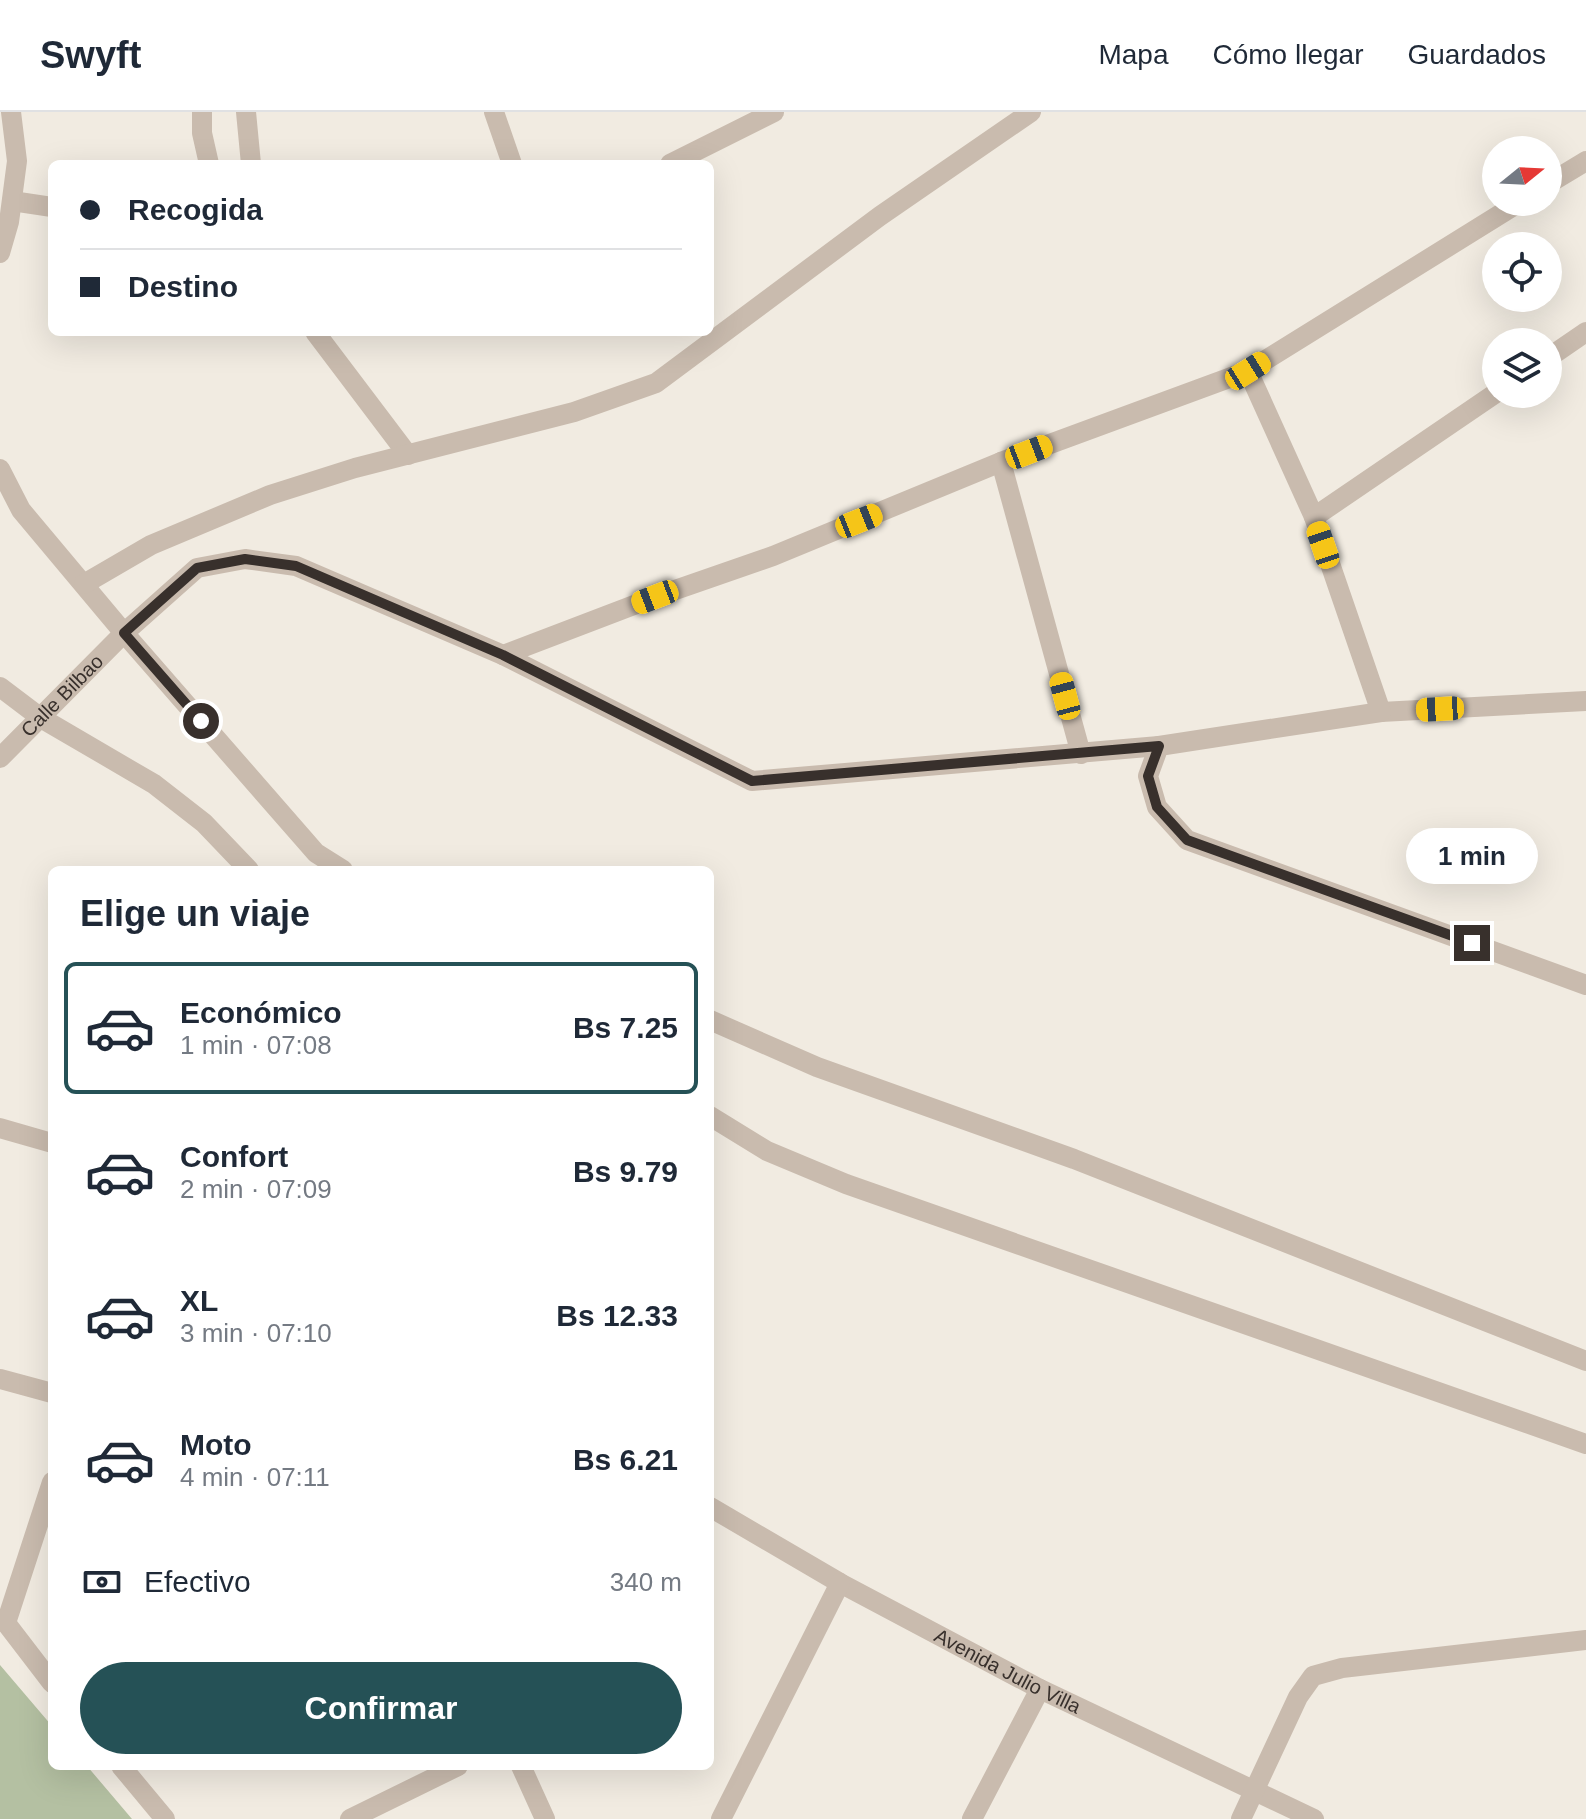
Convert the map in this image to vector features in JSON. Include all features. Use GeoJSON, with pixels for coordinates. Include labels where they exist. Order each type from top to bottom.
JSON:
{"type":"FeatureCollection","features":[{"type":"Feature","properties":{"kind":"street"},"geometry":{"type":"LineString","coordinates":[[0,253],[17,161],[11,112]]}},
{"type":"Feature","properties":{"kind":"street"},"geometry":{"type":"LineString","coordinates":[[202,112],[202,133],[208,160]]}},
{"type":"Feature","properties":{"kind":"street"},"geometry":{"type":"LineString","coordinates":[[246,112],[251,160]]}},
{"type":"Feature","properties":{"kind":"street"},"geometry":{"type":"LineString","coordinates":[[678,160],[774,112]]}},
{"type":"Feature","properties":{"kind":"street"},"geometry":{"type":"LineString","coordinates":[[84,584],[151,545],[270,495],[355,468],[574,412],[656,383],[880,216],[1031,112]]}},
{"type":"Feature","properties":{"kind":"street"},"geometry":{"type":"LineString","coordinates":[[498,113],[511,160]]}},
{"type":"Feature","properties":{"kind":"street"},"geometry":{"type":"LineString","coordinates":[[1562,176],[1586,161]]}},
{"type":"Feature","properties":{"kind":"street"},"geometry":{"type":"LineString","coordinates":[[12,201],[48,206]]}},
{"type":"Feature","properties":{"kind":"street"},"geometry":{"type":"LineString","coordinates":[[503,655],[773,556],[1001,462],[1248,371],[1497,216]]}},
{"type":"Feature","properties":{"kind":"street"},"geometry":{"type":"LineString","coordinates":[[1562,348],[1586,332]]}},
{"type":"Feature","properties":{"kind":"street"},"geometry":{"type":"LineString","coordinates":[[318,336],[408,455]]}},
{"type":"Feature","properties":{"kind":"street"},"geometry":{"type":"LineString","coordinates":[[1248,371],[1314,517],[1381,712]]}},
{"type":"Feature","properties":{"kind":"street"},"geometry":{"type":"LineString","coordinates":[[1314,517],[1482,403]]}},
{"type":"Feature","properties":{"kind":"street"},"geometry":{"type":"LineString","coordinates":[[1001,462],[1081,754]]}},
{"type":"Feature","properties":{"kind":"street"},"geometry":{"type":"LineString","coordinates":[[0,469],[21,510],[124,633],[316,853],[337,866]]}},
{"type":"Feature","properties":{"kind":"street","name":"Calle Bilbao"},"geometry":{"type":"LineString","coordinates":[[0,758],[124,633],[197,568],[245,559],[296,566],[503,655],[752,781],[1159,746],[1381,712],[1586,701]]}},
{"type":"Feature","properties":{"kind":"street"},"geometry":{"type":"LineString","coordinates":[[0,687],[41,718],[154,784],[204,823],[245,866]]}},
{"type":"Feature","properties":{"kind":"street"},"geometry":{"type":"LineString","coordinates":[[1159,746],[1148,776],[1157,807],[1187,840],[1586,985]]}},
{"type":"Feature","properties":{"kind":"street"},"geometry":{"type":"LineString","coordinates":[[714,1022],[817,1067],[1074,1159],[1586,1361]]}},
{"type":"Feature","properties":{"kind":"street"},"geometry":{"type":"LineString","coordinates":[[714,1118],[767,1151],[846,1184],[1586,1444]]}},
{"type":"Feature","properties":{"kind":"street"},"geometry":{"type":"LineString","coordinates":[[0,1128],[48,1142]]}},
{"type":"Feature","properties":{"kind":"street"},"geometry":{"type":"LineString","coordinates":[[0,1379],[48,1392]]}},
{"type":"Feature","properties":{"kind":"street"},"geometry":{"type":"LineString","coordinates":[[48,1493],[3,1621],[48,1678]]}},
{"type":"Feature","properties":{"kind":"street","name":"Avenida Julio Villa"},"geometry":{"type":"LineString","coordinates":[[714,1509],[840,1583],[1040,1689],[1314,1819]]}},
{"type":"Feature","properties":{"kind":"street"},"geometry":{"type":"LineString","coordinates":[[721,1819],[840,1583]]}},
{"type":"Feature","properties":{"kind":"street"},"geometry":{"type":"LineString","coordinates":[[1241,1819],[1298,1697],[1313,1676],[1342,1668],[1586,1640]]}},
{"type":"Feature","properties":{"kind":"street"},"geometry":{"type":"LineString","coordinates":[[972,1819],[1040,1689]]}},
{"type":"Feature","properties":{"kind":"street"},"geometry":{"type":"LineString","coordinates":[[124,1770],[165,1819]]}},
{"type":"Feature","properties":{"kind":"street"},"geometry":{"type":"LineString","coordinates":[[350,1819],[450,1770]]}},
{"type":"Feature","properties":{"kind":"street"},"geometry":{"type":"LineString","coordinates":[[523,1770],[545,1819]]}},
{"type":"Feature","properties":{"kind":"green space"},"geometry":{"type":"Polygon","coordinates":[[[0,1665],[48,1721],[48,1770],[90,1770],[132,1819],[0,1819],[0,1665]]]}},
{"type":"Feature","properties":{"kind":"route"},"geometry":{"type":"LineString","coordinates":[[201,721],[124,633],[197,568],[245,559],[296,566],[503,655],[752,781],[1159,746],[1148,776],[1157,807],[1187,840],[1472,943]]}}]}
